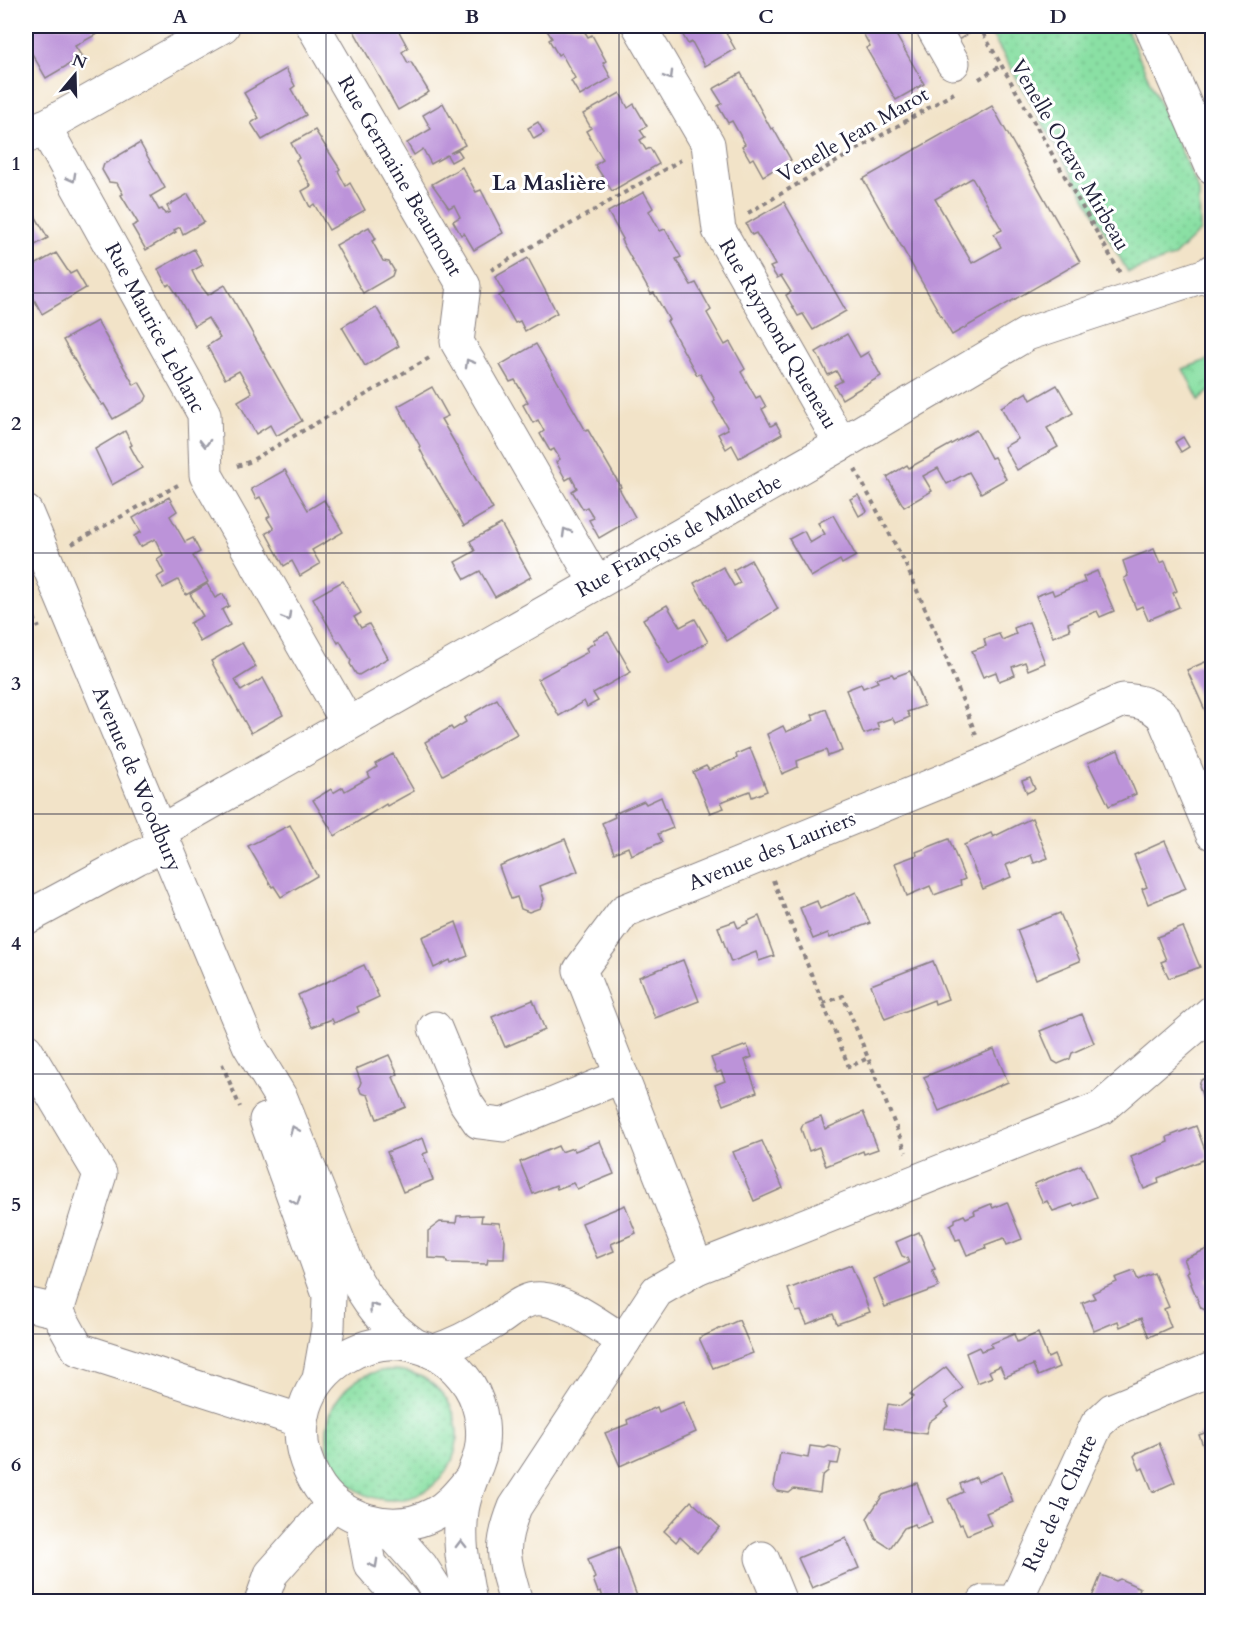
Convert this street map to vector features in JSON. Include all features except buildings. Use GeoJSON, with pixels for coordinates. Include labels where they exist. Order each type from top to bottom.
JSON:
{"type":"FeatureCollection","features":[{"type":"Feature","properties":{"kind":"street"},"geometry":{"type":"LineString","coordinates":[[32,130],[223,26]]}},
{"type":"Feature","properties":{"kind":"street","name":"Rue Germaine Beaumont"},"geometry":{"type":"LineString","coordinates":[[313,26],[464,286],[458,342]]}},
{"type":"Feature","properties":{"kind":"street","name":"Rue Raymond Queneau"},"geometry":{"type":"LineString","coordinates":[[639,26],[708,144],[719,230],[847,455]]}},
{"type":"Feature","properties":{"kind":"street"},"geometry":{"type":"LineString","coordinates":[[932,26],[962,78]]}},
{"type":"Feature","properties":{"kind":"street"},"geometry":{"type":"LineString","coordinates":[[1151,26],[1212,166]]}},
{"type":"Feature","properties":{"kind":"street","name":"Rue Maurice Leblanc"},"geometry":{"type":"LineString","coordinates":[[32,130],[204,414],[206,475],[348,724]]}},
{"type":"Feature","properties":{"kind":"street","name":"Rue François de Malherbe"},"geometry":{"type":"LineString","coordinates":[[26,918],[137,858],[162,838],[348,724],[596,583],[847,455],[1028,334],[1209,274],[1212,271]]}},
{"type":"Feature","properties":{"kind":"street"},"geometry":{"type":"LineString","coordinates":[[458,342],[596,583]]}},
{"type":"Feature","properties":{"kind":"street","name":"Avenue de Woodbury"},"geometry":{"type":"LineString","coordinates":[[26,512],[249,1045],[281,1098],[361,1292],[378,1315],[397,1332],[453,1366],[469,1386],[477,1403],[482,1422],[482,1443],[462,1509],[460,1549],[470,1602]]}},
{"type":"Feature","properties":{"kind":"street","name":"Avenue des Lauriers"},"geometry":{"type":"LineString","coordinates":[[697,1268],[580,970],[624,911],[987,763],[1123,700],[1154,707],[1163,716],[1212,833]]}},
{"type":"Feature","properties":{"kind":"street"},"geometry":{"type":"LineString","coordinates":[[516,1602],[503,1556],[505,1531],[515,1506],[657,1291],[697,1268],[1101,1108],[1212,1012]]}},
{"type":"Feature","properties":{"kind":"street"},"geometry":{"type":"LineString","coordinates":[[435,1028],[466,1103],[479,1122],[502,1125],[622,1077]]}},
{"type":"Feature","properties":{"kind":"street","name":"Avenue de Woodbury"},"geometry":{"type":"LineString","coordinates":[[249,1045],[263,1110],[329,1295],[328,1328],[319,1379]]}},
{"type":"Feature","properties":{"kind":"street"},"geometry":{"type":"LineString","coordinates":[[26,1050],[100,1174],[57,1311],[78,1349],[302,1421]]}},
{"type":"Feature","properties":{"kind":"street"},"geometry":{"type":"LineString","coordinates":[[424,1349],[452,1345],[496,1321],[516,1305],[541,1299],[562,1304],[624,1341]]}},
{"type":"Feature","properties":{"kind":"street"},"geometry":{"type":"LineString","coordinates":[[26,1304],[57,1311]]}},
{"type":"Feature","properties":{"kind":"street"},"geometry":{"type":"LineString","coordinates":[[469,1386],[496,1321]]}},
{"type":"Feature","properties":{"kind":"street","name":"Avenue de Woodbury"},"geometry":{"type":"LineString","coordinates":[[424,1349],[395,1343],[373,1345],[352,1351],[334,1363],[319,1379],[308,1399],[302,1421],[302,1444],[307,1466],[318,1486],[360,1515],[421,1566],[444,1602]]}},
{"type":"Feature","properties":{"kind":"street","name":"Rue de la Charte"},"geometry":{"type":"LineString","coordinates":[[1014,1602],[1097,1424],[1112,1410],[1212,1369]]}},
{"type":"Feature","properties":{"kind":"street","name":"Avenue de Woodbury"},"geometry":{"type":"LineString","coordinates":[[360,1515],[409,1522],[434,1514],[454,1500],[470,1480]]}},
{"type":"Feature","properties":{"kind":"street"},"geometry":{"type":"LineString","coordinates":[[261,1602],[271,1574],[360,1515],[370,1564],[403,1602]]}},
{"type":"Feature","properties":{"kind":"street"},"geometry":{"type":"LineString","coordinates":[[762,1558],[780,1602]]}},
{"type":"Feature","properties":{"kind":"street"},"geometry":{"type":"LineString","coordinates":[[984,1602],[1002,1602]]}},
{"type":"Feature","properties":{"kind":"path","name":"Venelle Octave Mirbeau"},"geometry":{"type":"LineString","coordinates":[[979,26],[1135,298]]}},
{"type":"Feature","properties":{"kind":"path","name":"Venelle Jean Marot"},"geometry":{"type":"LineString","coordinates":[[719,230],[962,78],[1002,65]]}},
{"type":"Feature","properties":{"kind":"path"},"geometry":{"type":"LineString","coordinates":[[464,286],[708,144]]}},
{"type":"Feature","properties":{"kind":"path"},"geometry":{"type":"LineString","coordinates":[[45,558],[181,483],[249,462],[458,342]]}},
{"type":"Feature","properties":{"kind":"path"},"geometry":{"type":"LineString","coordinates":[[847,455],[905,563],[941,645],[987,763]]}},
{"type":"Feature","properties":{"kind":"path"},"geometry":{"type":"LineString","coordinates":[[763,855],[849,1067],[868,1058]]}},
{"type":"Feature","properties":{"kind":"path"},"geometry":{"type":"LineString","coordinates":[[823,1003],[843,996],[918,1181]]}},
{"type":"Feature","properties":{"kind":"path"},"geometry":{"type":"LineString","coordinates":[[218,1053],[240,1108]]}},
{"type":"Feature","properties":{"kind":"green space"},"geometry":{"type":"Polygon","coordinates":[[[987,26],[1125,26],[1199,191],[1200,231],[1173,257],[1128,272],[987,26]]]}},
{"type":"Feature","properties":{"kind":"green space"},"geometry":{"type":"Polygon","coordinates":[[[1212,358],[1212,389],[1199,400],[1183,369],[1212,358]]]}},
{"type":"Feature","properties":{"kind":"green space"},"geometry":{"type":"Polygon","coordinates":[[[392,1370],[417,1374],[438,1389],[453,1410],[457,1435],[453,1460],[438,1481],[417,1496],[392,1500],[367,1496],[346,1481],[331,1460],[327,1435],[331,1410],[346,1389],[367,1374],[392,1370]]]}},
{"type":"Feature","properties":{"kind":"district","name":"La Maslière"},"geometry":{"type":"Point","coordinates":[549,183]}}]}
